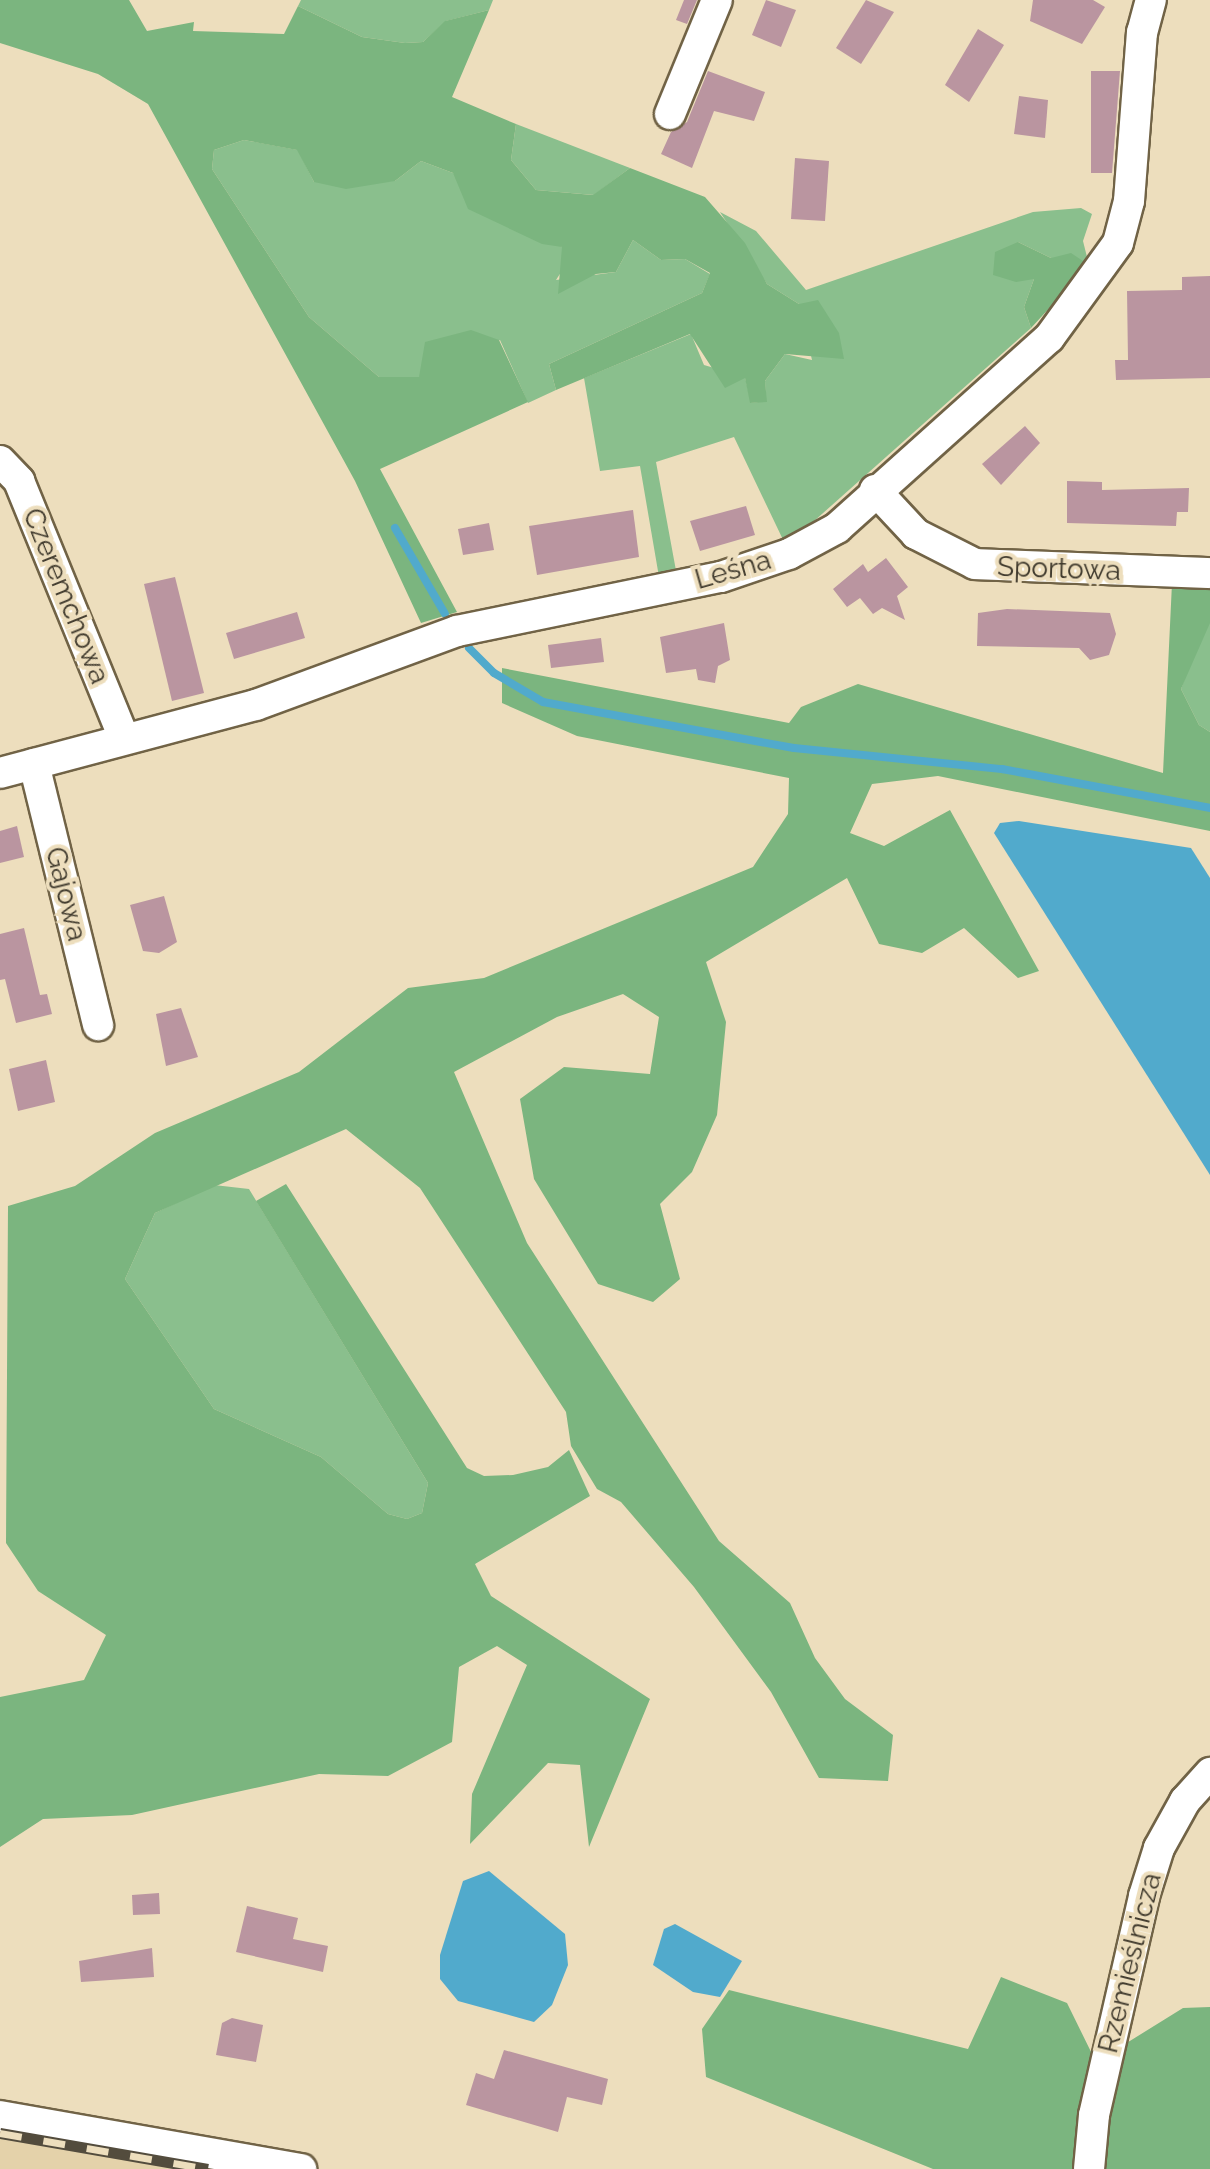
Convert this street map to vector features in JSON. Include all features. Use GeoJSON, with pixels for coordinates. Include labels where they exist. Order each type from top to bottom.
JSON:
{"type":"FeatureCollection","features":[{"type":"Feature","properties":{"kind":"street"},"geometry":{"type":"LineString","coordinates":[[670,114],[718,0]]}},
{"type":"Feature","properties":{"kind":"street","name":"Leśna"},"geometry":{"type":"LineString","coordinates":[[0,772],[256,706],[457,631],[760,564],[837,528],[1049,338],[1118,243],[1130,202],[1142,33],[1151,0]]}},
{"type":"Feature","properties":{"kind":"street","name":"Czeremchowa"},"geometry":{"type":"LineString","coordinates":[[0,461],[18,482],[124,738]]}},
{"type":"Feature","properties":{"kind":"street","name":"Sportowa"},"geometry":{"type":"LineString","coordinates":[[875,490],[916,534],[974,564],[1210,574]]}},
{"type":"Feature","properties":{"kind":"street","name":"Gajowa"},"geometry":{"type":"LineString","coordinates":[[34,764],[98,1025]]}},
{"type":"Feature","properties":{"kind":"street","name":"Rzemieślnicza"},"geometry":{"type":"LineString","coordinates":[[1090,2169],[1094,2115],[1144,1896],[1159,1848],[1184,1800],[1210,1772]]}},
{"type":"Feature","properties":{"kind":"street"},"geometry":{"type":"LineString","coordinates":[[0,2116],[301,2169]]}},
{"type":"Feature","properties":{"kind":"shaded area"},"geometry":{"type":"Polygon","coordinates":[[[0,2124],[280,2169],[0,2169],[0,2124]]]}},
{"type":"Feature","properties":{"kind":"green space"},"geometry":{"type":"Polygon","coordinates":[[[0,0],[129,0],[147,31],[194,22],[193,31],[284,34],[298,6],[362,37],[405,43],[423,42],[445,21],[489,10],[452,97],[516,124],[511,160],[536,190],[593,195],[630,168],[705,197],[745,243],[767,284],[799,304],[818,300],[839,333],[844,359],[785,354],[765,381],[767,402],[750,403],[745,378],[725,388],[690,334],[556,390],[549,364],[702,293],[710,273],[685,259],[661,260],[633,240],[616,272],[596,274],[558,294],[562,247],[542,244],[468,209],[453,173],[421,161],[395,181],[346,189],[314,182],[297,150],[244,140],[214,150],[212,169],[309,317],[379,377],[419,377],[425,342],[471,330],[499,340],[528,402],[380,469],[457,612],[421,623],[355,481],[148,104],[98,74],[0,43],[0,0]]]}},
{"type":"Feature","properties":{"kind":"green space"},"geometry":{"type":"Polygon","coordinates":[[[301,0],[493,0],[489,10],[446,21],[423,42],[405,43],[362,37],[298,6],[301,0]]]}},
{"type":"Feature","properties":{"kind":"green space"},"geometry":{"type":"Polygon","coordinates":[[[516,124],[630,168],[594,195],[536,190],[511,160],[516,124]]]}},
{"type":"Feature","properties":{"kind":"green space"},"geometry":{"type":"Polygon","coordinates":[[[244,140],[298,150],[314,182],[395,181],[421,161],[453,173],[562,247],[565,266],[556,280],[616,272],[633,240],[661,260],[685,259],[710,274],[702,293],[549,364],[556,390],[528,403],[500,340],[419,377],[379,377],[309,317],[212,169],[214,150],[244,140]]]}},
{"type":"Feature","properties":{"kind":"green space"},"geometry":{"type":"Polygon","coordinates":[[[1081,208],[1092,214],[1083,241],[1089,265],[1051,258],[1018,242],[1034,279],[1024,307],[1031,328],[786,546],[734,437],[656,462],[677,576],[659,577],[640,466],[600,471],[584,378],[691,334],[704,365],[745,377],[751,403],[766,401],[765,381],[785,354],[812,360],[799,304],[767,284],[720,212],[756,231],[806,290],[1033,212],[1081,208]]]}},
{"type":"Feature","properties":{"kind":"green space"},"geometry":{"type":"Polygon","coordinates":[[[1018,242],[1051,258],[1071,253],[1089,265],[1031,328],[1024,307],[1034,279],[1016,282],[993,275],[995,252],[1018,242]]]}},
{"type":"Feature","properties":{"kind":"green space"},"geometry":{"type":"Polygon","coordinates":[[[1172,583],[1210,583],[1210,623],[1181,689],[1199,725],[1210,732],[1210,831],[938,776],[872,784],[850,833],[884,846],[950,810],[1039,971],[1018,978],[964,928],[922,953],[879,944],[847,878],[706,962],[726,1022],[717,1115],[692,1172],[660,1204],[680,1279],[653,1302],[598,1284],[534,1179],[520,1099],[564,1067],[650,1074],[659,1017],[623,994],[557,1017],[454,1072],[527,1243],[719,1541],[790,1603],[815,1658],[845,1699],[893,1735],[888,1781],[819,1778],[771,1692],[694,1587],[621,1502],[597,1489],[571,1446],[566,1412],[420,1188],[346,1129],[155,1213],[125,1279],[214,1409],[321,1457],[388,1514],[407,1519],[422,1513],[428,1483],[256,1201],[286,1184],[467,1468],[484,1476],[513,1475],[548,1467],[569,1450],[590,1496],[475,1564],[491,1596],[650,1699],[589,1847],[580,1765],[548,1763],[470,1844],[472,1794],[527,1665],[497,1646],[459,1667],[452,1742],[388,1776],[319,1774],[132,1815],[43,1819],[0,1847],[0,1697],[84,1680],[106,1635],[38,1591],[6,1543],[8,1206],[75,1186],[155,1133],[299,1072],[408,988],[484,978],[753,867],[788,814],[789,778],[577,736],[502,703],[502,668],[789,723],[801,707],[858,684],[1163,773],[1172,583]]]}},
{"type":"Feature","properties":{"kind":"green space"},"geometry":{"type":"Polygon","coordinates":[[[1205,623],[1210,623],[1210,732],[1199,725],[1181,689],[1205,623]]]}},
{"type":"Feature","properties":{"kind":"green space"},"geometry":{"type":"Polygon","coordinates":[[[214,1185],[249,1189],[428,1483],[422,1513],[407,1519],[388,1514],[321,1457],[214,1409],[125,1279],[155,1213],[214,1185]]]}},
{"type":"Feature","properties":{"kind":"green space"},"geometry":{"type":"Polygon","coordinates":[[[1001,1977],[1067,2003],[1096,2062],[1183,2008],[1210,2007],[1210,2169],[933,2169],[706,2077],[702,2029],[729,1990],[968,2049],[1001,1977]]]}},
{"type":"Feature","properties":{"kind":"water"},"geometry":{"type":"Polygon","coordinates":[[[1019,821],[1191,848],[1210,878],[1210,1175],[994,833],[1000,823],[1019,821]]]}},
{"type":"Feature","properties":{"kind":"water"},"geometry":{"type":"Polygon","coordinates":[[[489,1871],[565,1934],[568,1965],[552,2005],[534,2022],[458,2001],[440,1979],[440,1955],[463,1881],[489,1871]]]}},
{"type":"Feature","properties":{"kind":"water"},"geometry":{"type":"Polygon","coordinates":[[[675,1924],[742,1961],[720,1997],[693,1992],[653,1965],[664,1929],[675,1924]]]}},
{"type":"Feature","properties":{"kind":"building"},"geometry":{"type":"Polygon","coordinates":[[[684,0],[697,0],[687,24],[676,20],[684,0]]]}},
{"type":"Feature","properties":{"kind":"building"},"geometry":{"type":"Polygon","coordinates":[[[766,0],[796,10],[781,47],[752,35],[766,0]]]}},
{"type":"Feature","properties":{"kind":"building"},"geometry":{"type":"Polygon","coordinates":[[[866,0],[894,12],[861,64],[836,48],[866,0]]]}},
{"type":"Feature","properties":{"kind":"building"},"geometry":{"type":"Polygon","coordinates":[[[1033,0],[1093,0],[1105,7],[1082,44],[1030,21],[1033,0]]]}},
{"type":"Feature","properties":{"kind":"building"},"geometry":{"type":"Polygon","coordinates":[[[978,29],[1004,45],[969,102],[945,85],[978,29]]]}},
{"type":"Feature","properties":{"kind":"building"},"geometry":{"type":"Polygon","coordinates":[[[708,71],[765,92],[754,121],[714,111],[692,168],[661,154],[671,132],[687,122],[708,71]]]}},
{"type":"Feature","properties":{"kind":"building"},"geometry":{"type":"Polygon","coordinates":[[[1091,71],[1120,71],[1112,173],[1091,173],[1091,71]]]}},
{"type":"Feature","properties":{"kind":"building"},"geometry":{"type":"Polygon","coordinates":[[[1019,96],[1048,100],[1045,138],[1014,134],[1019,96]]]}},
{"type":"Feature","properties":{"kind":"building"},"geometry":{"type":"Polygon","coordinates":[[[795,158],[829,161],[825,221],[791,219],[795,158]]]}},
{"type":"Feature","properties":{"kind":"building"},"geometry":{"type":"Polygon","coordinates":[[[1210,276],[1210,378],[1116,380],[1115,360],[1128,360],[1127,291],[1182,290],[1182,277],[1210,276]]]}},
{"type":"Feature","properties":{"kind":"building"},"geometry":{"type":"Polygon","coordinates":[[[1025,426],[1040,443],[1001,485],[982,464],[1025,426]]]}},
{"type":"Feature","properties":{"kind":"building"},"geometry":{"type":"Polygon","coordinates":[[[1067,481],[1102,482],[1102,490],[1189,488],[1188,512],[1177,512],[1176,526],[1067,523],[1067,481]]]}},
{"type":"Feature","properties":{"kind":"building"},"geometry":{"type":"Polygon","coordinates":[[[746,506],[755,535],[700,551],[690,521],[746,506]]]}},
{"type":"Feature","properties":{"kind":"building"},"geometry":{"type":"Polygon","coordinates":[[[633,510],[639,557],[537,575],[529,526],[633,510]]]}},
{"type":"Feature","properties":{"kind":"building"},"geometry":{"type":"Polygon","coordinates":[[[489,523],[494,550],[463,555],[458,529],[489,523]]]}},
{"type":"Feature","properties":{"kind":"building"},"geometry":{"type":"Polygon","coordinates":[[[886,558],[908,587],[897,596],[905,620],[882,608],[873,614],[860,598],[847,607],[833,589],[863,564],[868,572],[886,558]]]}},
{"type":"Feature","properties":{"kind":"building"},"geometry":{"type":"Polygon","coordinates":[[[175,577],[204,693],[172,701],[144,584],[175,577]]]}},
{"type":"Feature","properties":{"kind":"building"},"geometry":{"type":"Polygon","coordinates":[[[1007,609],[1110,613],[1116,634],[1109,655],[1090,660],[1079,648],[977,646],[978,613],[1007,609]]]}},
{"type":"Feature","properties":{"kind":"building"},"geometry":{"type":"Polygon","coordinates":[[[297,612],[305,638],[234,659],[226,633],[297,612]]]}},
{"type":"Feature","properties":{"kind":"building"},"geometry":{"type":"Polygon","coordinates":[[[724,623],[730,660],[718,666],[715,683],[698,680],[696,669],[666,673],[660,637],[724,623]]]}},
{"type":"Feature","properties":{"kind":"building"},"geometry":{"type":"Polygon","coordinates":[[[601,638],[604,662],[551,668],[548,645],[601,638]]]}},
{"type":"Feature","properties":{"kind":"building"},"geometry":{"type":"Polygon","coordinates":[[[17,826],[24,857],[0,863],[0,831],[17,826]]]}},
{"type":"Feature","properties":{"kind":"building"},"geometry":{"type":"Polygon","coordinates":[[[164,896],[177,942],[159,953],[143,951],[130,905],[164,896]]]}},
{"type":"Feature","properties":{"kind":"building"},"geometry":{"type":"Polygon","coordinates":[[[24,928],[40,995],[47,994],[52,1014],[16,1023],[5,979],[0,980],[0,934],[24,928]]]}},
{"type":"Feature","properties":{"kind":"building"},"geometry":{"type":"Polygon","coordinates":[[[181,1008],[198,1057],[166,1066],[156,1014],[181,1008]]]}},
{"type":"Feature","properties":{"kind":"building"},"geometry":{"type":"Polygon","coordinates":[[[46,1060],[55,1102],[18,1111],[9,1069],[46,1060]]]}},
{"type":"Feature","properties":{"kind":"building"},"geometry":{"type":"Polygon","coordinates":[[[159,1893],[160,1914],[133,1915],[132,1895],[159,1893]]]}},
{"type":"Feature","properties":{"kind":"building"},"geometry":{"type":"Polygon","coordinates":[[[247,1906],[298,1918],[293,1939],[328,1946],[323,1972],[236,1952],[247,1906]]]}},
{"type":"Feature","properties":{"kind":"building"},"geometry":{"type":"Polygon","coordinates":[[[152,1948],[154,1977],[81,1982],[79,1961],[152,1948]]]}},
{"type":"Feature","properties":{"kind":"building"},"geometry":{"type":"Polygon","coordinates":[[[232,2018],[263,2025],[256,2062],[216,2055],[222,2023],[232,2018]]]}},
{"type":"Feature","properties":{"kind":"building"},"geometry":{"type":"Polygon","coordinates":[[[504,2050],[608,2079],[602,2105],[567,2097],[558,2132],[466,2105],[476,2073],[494,2079],[504,2050]]]}},
{"type":"Feature","properties":{"kind":"waterway"},"geometry":{"type":"LineString","coordinates":[[395,528],[445,614]]}},
{"type":"Feature","properties":{"kind":"waterway"},"geometry":{"type":"LineString","coordinates":[[469,648],[494,673],[543,702],[794,748],[1002,769],[1210,808]]}},
{"type":"Feature","properties":{"kind":"railway"},"geometry":{"type":"LineString","coordinates":[[0,2133],[208,2169]]}}]}
